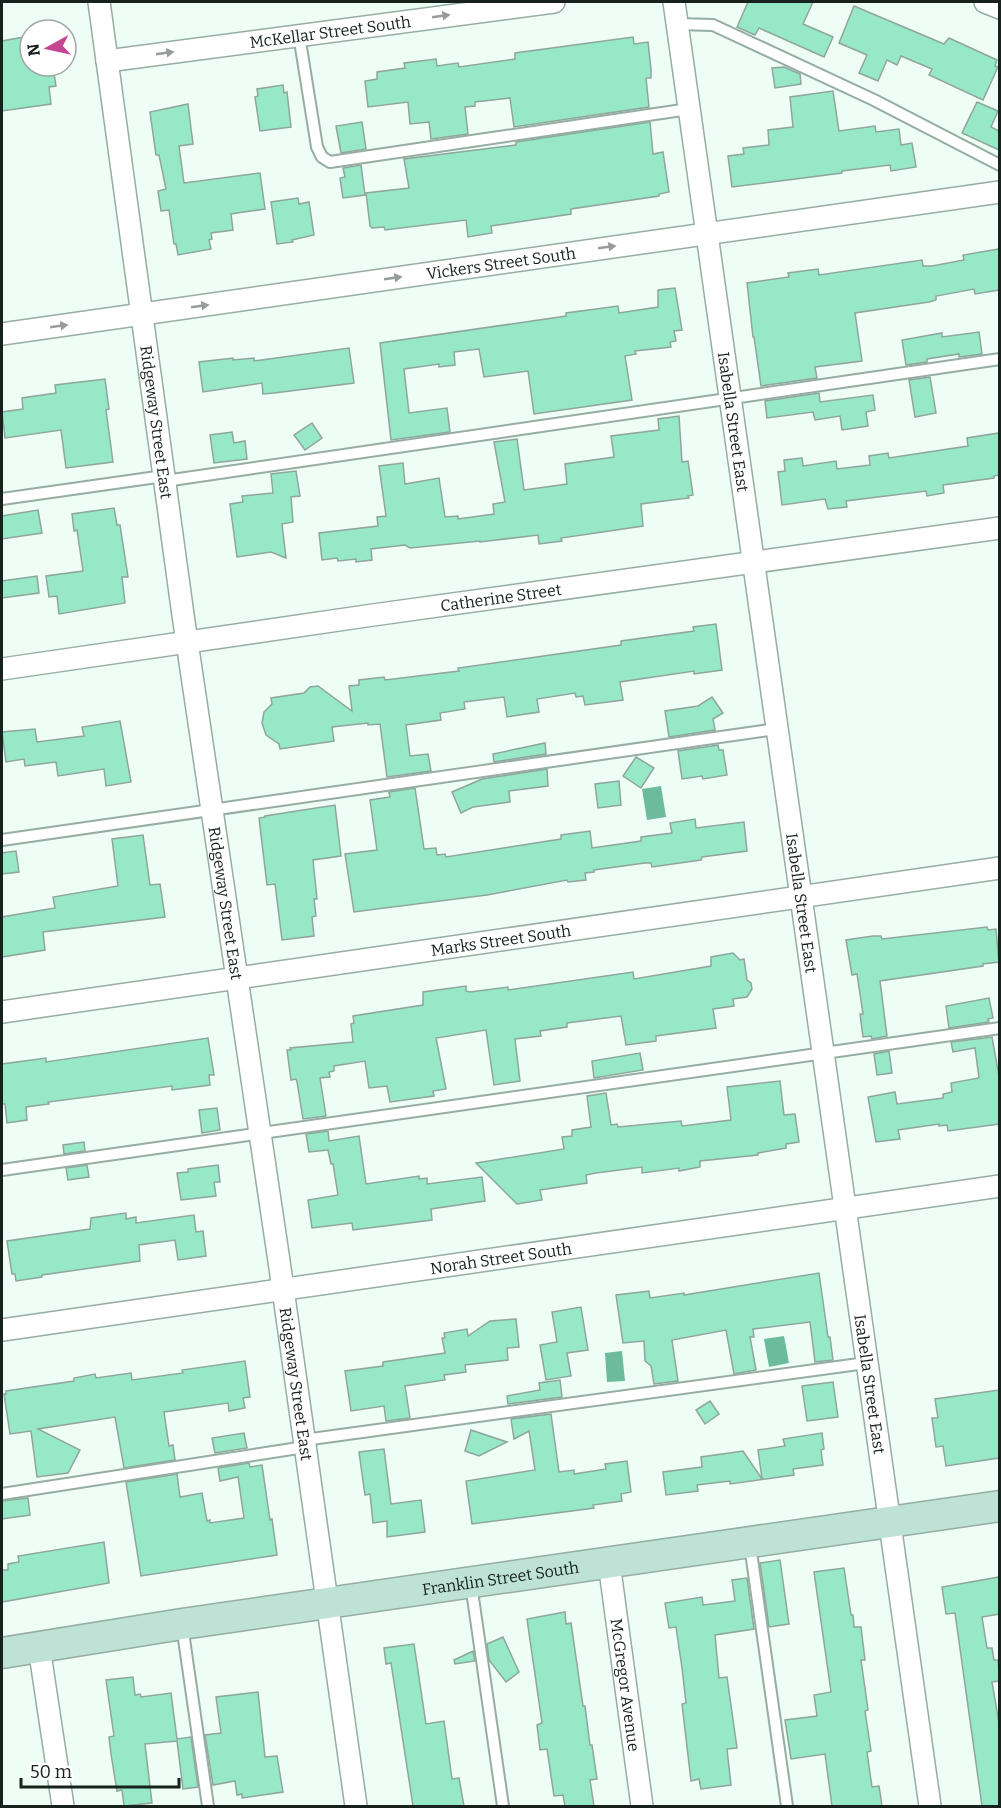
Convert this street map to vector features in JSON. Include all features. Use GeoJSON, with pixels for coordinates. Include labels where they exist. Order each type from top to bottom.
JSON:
{"type":"FeatureCollection","features":[{"type":"Feature","properties":{"kind":"street","name":"Ridgeway Street East"},"geometry":{"type":"LineString","coordinates":[[99,2],[164,478],[356,1806]]}},
{"type":"Feature","properties":{"kind":"street","name":"McKellar Street South"},"geometry":{"type":"LineString","coordinates":[[107,61],[554,2]]}},
{"type":"Feature","properties":{"kind":"street","name":"Isabella Street East"},"geometry":{"type":"LineString","coordinates":[[674,2],[930,1806]]}},
{"type":"Feature","properties":{"kind":"street"},"geometry":{"type":"LineString","coordinates":[[985,2],[999,8]]}},
{"type":"Feature","properties":{"kind":"street","name":"Vickers Street South"},"geometry":{"type":"LineString","coordinates":[[2,334],[999,192]]}},
{"type":"Feature","properties":{"kind":"street","name":"Catherine Street"},"geometry":{"type":"LineString","coordinates":[[2,669],[999,528]]}},
{"type":"Feature","properties":{"kind":"street","name":"Marks Street South"},"geometry":{"type":"LineString","coordinates":[[2,1012],[237,980],[999,868]]}},
{"type":"Feature","properties":{"kind":"street","name":"Norah Street South"},"geometry":{"type":"LineString","coordinates":[[2,1329],[999,1186]]}},
{"type":"Feature","properties":{"kind":"street","name":"Franklin Street South"},"geometry":{"type":"LineString","coordinates":[[2,1653],[182,1624],[999,1506]]}},
{"type":"Feature","properties":{"kind":"street","name":"McGregor Avenue"},"geometry":{"type":"LineString","coordinates":[[609,1563],[642,1806]]}},
{"type":"Feature","properties":{"kind":"street"},"geometry":{"type":"LineString","coordinates":[[39,1647],[63,1806]]}},
{"type":"Feature","properties":{"kind":"lane"},"geometry":{"type":"LineString","coordinates":[[677,24],[713,25],[874,100],[999,165]]}},
{"type":"Feature","properties":{"kind":"lane"},"geometry":{"type":"LineString","coordinates":[[299,35],[317,147],[322,157],[330,162],[689,109]]}},
{"type":"Feature","properties":{"kind":"lane"},"geometry":{"type":"LineString","coordinates":[[2,499],[731,400],[999,359]]}},
{"type":"Feature","properties":{"kind":"lane"},"geometry":{"type":"LineString","coordinates":[[2,840],[776,729]]}},
{"type":"Feature","properties":{"kind":"lane"},"geometry":{"type":"LineString","coordinates":[[2,1170],[999,1028]]}},
{"type":"Feature","properties":{"kind":"lane"},"geometry":{"type":"LineString","coordinates":[[2,1494],[304,1444],[866,1363]]}},
{"type":"Feature","properties":{"kind":"lane"},"geometry":{"type":"LineString","coordinates":[[750,1542],[787,1806]]}},
{"type":"Feature","properties":{"kind":"lane"},"geometry":{"type":"LineString","coordinates":[[471,1584],[503,1806]]}},
{"type":"Feature","properties":{"kind":"lane"},"geometry":{"type":"LineString","coordinates":[[182,1624],[208,1806]]}},
{"type":"Feature","properties":{"kind":"shaded area"},"geometry":{"type":"Polygon","coordinates":[[[661,786],[666,817],[647,820],[642,789],[661,786]]]}},
{"type":"Feature","properties":{"kind":"shaded area"},"geometry":{"type":"Polygon","coordinates":[[[784,1336],[789,1363],[769,1367],[764,1339],[784,1336]]]}},
{"type":"Feature","properties":{"kind":"shaded area"},"geometry":{"type":"Polygon","coordinates":[[[622,1351],[625,1381],[607,1382],[605,1353],[622,1351]]]}},
{"type":"Feature","properties":{"kind":"building"},"geometry":{"type":"Polygon","coordinates":[[[748,2],[813,2],[803,24],[833,37],[824,57],[759,28],[755,35],[737,27],[748,2]]]}},
{"type":"Feature","properties":{"kind":"building"},"geometry":{"type":"Polygon","coordinates":[[[854,6],[944,44],[949,38],[997,60],[995,66],[998,67],[983,100],[929,75],[932,69],[901,56],[897,65],[887,60],[878,81],[859,73],[867,55],[839,43],[854,6]]]}},
{"type":"Feature","properties":{"kind":"building"},"geometry":{"type":"Polygon","coordinates":[[[633,37],[634,44],[648,42],[651,69],[651,78],[646,78],[649,107],[514,127],[510,98],[475,102],[475,106],[465,107],[468,134],[431,139],[429,122],[410,124],[408,102],[368,107],[365,81],[377,79],[377,72],[405,68],[404,63],[436,59],[437,66],[458,63],[459,67],[515,59],[515,53],[633,37]]]}},
{"type":"Feature","properties":{"kind":"building"},"geometry":{"type":"Polygon","coordinates":[[[18,38],[18,78],[55,78],[56,86],[49,87],[51,104],[2,111],[2,41],[18,38]]]}},
{"type":"Feature","properties":{"kind":"building"},"geometry":{"type":"Polygon","coordinates":[[[784,67],[800,74],[801,84],[775,88],[772,68],[784,67]]]}},
{"type":"Feature","properties":{"kind":"building"},"geometry":{"type":"Polygon","coordinates":[[[283,85],[284,93],[287,92],[291,127],[260,131],[255,97],[258,96],[257,89],[283,85]]]}},
{"type":"Feature","properties":{"kind":"building"},"geometry":{"type":"Polygon","coordinates":[[[833,91],[839,131],[875,126],[876,132],[899,129],[901,145],[912,143],[916,167],[891,171],[890,165],[732,187],[728,156],[744,154],[743,148],[769,145],[768,130],[793,127],[790,97],[833,91]]]}},
{"type":"Feature","properties":{"kind":"building"},"geometry":{"type":"Polygon","coordinates":[[[977,102],[998,111],[991,127],[999,131],[999,150],[962,133],[977,102]]]}},
{"type":"Feature","properties":{"kind":"building"},"geometry":{"type":"Polygon","coordinates":[[[188,104],[193,144],[179,146],[184,183],[260,173],[265,209],[231,214],[233,230],[211,233],[212,239],[209,240],[211,249],[178,255],[169,210],[161,211],[158,191],[166,189],[159,155],[156,155],[150,112],[188,104]]]}},
{"type":"Feature","properties":{"kind":"building"},"geometry":{"type":"Polygon","coordinates":[[[362,122],[366,149],[341,153],[336,126],[362,122]]]}},
{"type":"Feature","properties":{"kind":"building"},"geometry":{"type":"Polygon","coordinates":[[[650,122],[653,154],[663,152],[669,192],[659,194],[659,196],[571,209],[571,214],[491,226],[492,233],[468,237],[466,220],[385,230],[384,227],[372,228],[370,226],[366,193],[409,188],[404,159],[516,145],[516,142],[650,122]]]}},
{"type":"Feature","properties":{"kind":"building"},"geometry":{"type":"Polygon","coordinates":[[[361,165],[365,195],[343,198],[340,178],[345,177],[343,168],[361,165]]]}},
{"type":"Feature","properties":{"kind":"building"},"geometry":{"type":"Polygon","coordinates":[[[298,198],[299,204],[309,202],[314,235],[292,240],[293,242],[277,244],[271,202],[298,198]]]}},
{"type":"Feature","properties":{"kind":"building"},"geometry":{"type":"Polygon","coordinates":[[[999,249],[999,290],[975,294],[974,289],[936,296],[936,300],[929,302],[855,313],[862,361],[815,367],[817,378],[761,386],[747,283],[789,277],[788,273],[818,269],[819,275],[922,260],[923,266],[932,266],[964,260],[963,255],[999,249]]]}},
{"type":"Feature","properties":{"kind":"building"},"geometry":{"type":"Polygon","coordinates":[[[675,288],[682,330],[674,331],[676,341],[670,342],[671,347],[635,351],[636,354],[625,356],[632,400],[534,414],[528,371],[484,377],[479,349],[454,352],[455,365],[439,367],[439,364],[404,369],[409,413],[447,408],[450,432],[391,440],[380,343],[566,316],[566,313],[618,306],[619,313],[658,307],[658,290],[675,288]]]}},
{"type":"Feature","properties":{"kind":"building"},"geometry":{"type":"Polygon","coordinates":[[[979,332],[982,354],[959,357],[959,354],[906,365],[902,340],[942,333],[942,337],[979,332]]]}},
{"type":"Feature","properties":{"kind":"building"},"geometry":{"type":"Polygon","coordinates":[[[349,348],[354,383],[263,394],[262,383],[203,392],[199,362],[233,358],[233,360],[254,358],[254,361],[349,348]]]}},
{"type":"Feature","properties":{"kind":"building"},"geometry":{"type":"Polygon","coordinates":[[[930,377],[936,413],[915,417],[909,380],[930,377]]]}},
{"type":"Feature","properties":{"kind":"building"},"geometry":{"type":"Polygon","coordinates":[[[105,379],[109,409],[106,410],[113,462],[66,468],[61,430],[5,438],[2,412],[23,409],[22,398],[56,393],[55,385],[105,379]]]}},
{"type":"Feature","properties":{"kind":"building"},"geometry":{"type":"Polygon","coordinates":[[[819,393],[820,402],[873,395],[875,410],[866,412],[868,426],[842,430],[840,416],[815,420],[813,412],[767,418],[765,401],[819,393]]]}},
{"type":"Feature","properties":{"kind":"building"},"geometry":{"type":"Polygon","coordinates":[[[679,416],[682,462],[688,461],[693,495],[688,496],[689,498],[641,504],[643,526],[561,538],[562,541],[539,544],[538,535],[410,548],[405,545],[371,549],[372,560],[356,562],[356,559],[322,560],[319,533],[378,526],[377,517],[386,516],[379,466],[403,463],[405,484],[439,478],[445,517],[458,516],[458,519],[494,514],[493,504],[505,502],[494,442],[517,439],[524,490],[567,484],[565,464],[614,457],[611,436],[659,430],[658,419],[679,416]]]}},
{"type":"Feature","properties":{"kind":"building"},"geometry":{"type":"Polygon","coordinates":[[[312,423],[322,438],[305,450],[294,435],[312,423]]]}},
{"type":"Feature","properties":{"kind":"building"},"geometry":{"type":"Polygon","coordinates":[[[232,432],[234,443],[245,441],[247,459],[214,463],[210,435],[232,432]]]}},
{"type":"Feature","properties":{"kind":"building"},"geometry":{"type":"Polygon","coordinates":[[[999,433],[999,475],[994,478],[943,485],[944,493],[927,496],[926,491],[846,501],[847,507],[828,509],[825,499],[782,505],[778,472],[785,471],[784,460],[802,458],[803,466],[836,461],[837,469],[870,465],[869,456],[888,453],[889,458],[968,446],[967,438],[999,433]]]}},
{"type":"Feature","properties":{"kind":"building"},"geometry":{"type":"Polygon","coordinates":[[[296,471],[300,496],[291,497],[293,522],[282,524],[286,558],[271,552],[237,557],[230,504],[243,502],[242,496],[273,493],[271,474],[296,471]]]}},
{"type":"Feature","properties":{"kind":"building"},"geometry":{"type":"Polygon","coordinates":[[[114,508],[117,525],[120,525],[128,577],[122,577],[125,603],[59,614],[57,596],[49,597],[46,576],[83,571],[77,530],[74,531],[72,514],[114,508]]]}},
{"type":"Feature","properties":{"kind":"building"},"geometry":{"type":"Polygon","coordinates":[[[38,510],[42,533],[2,539],[2,516],[38,510]]]}},
{"type":"Feature","properties":{"kind":"building"},"geometry":{"type":"Polygon","coordinates":[[[37,576],[39,593],[2,598],[2,581],[37,576]]]}},
{"type":"Feature","properties":{"kind":"building"},"geometry":{"type":"Polygon","coordinates":[[[716,624],[722,670],[694,674],[694,671],[620,682],[623,700],[585,705],[583,696],[576,697],[575,693],[537,699],[539,712],[507,717],[504,697],[464,702],[465,709],[440,713],[441,720],[406,725],[410,756],[428,754],[431,771],[387,777],[380,724],[332,727],[334,741],[280,749],[279,744],[266,735],[262,723],[264,712],[272,704],[271,698],[304,693],[310,687],[318,686],[352,711],[349,686],[359,685],[359,680],[384,677],[385,680],[459,671],[458,668],[621,645],[621,641],[694,631],[693,627],[716,624]]]}},
{"type":"Feature","properties":{"kind":"building"},"geometry":{"type":"Polygon","coordinates":[[[712,697],[723,713],[713,719],[715,730],[669,737],[665,711],[698,706],[712,697]]]}},
{"type":"Feature","properties":{"kind":"building"},"geometry":{"type":"Polygon","coordinates":[[[120,721],[131,782],[106,786],[104,769],[58,776],[56,762],[25,766],[24,759],[6,762],[2,732],[35,729],[37,742],[84,736],[82,727],[120,721]]]}},
{"type":"Feature","properties":{"kind":"building"},"geometry":{"type":"Polygon","coordinates":[[[545,743],[546,754],[494,762],[493,754],[545,743]]]}},
{"type":"Feature","properties":{"kind":"building"},"geometry":{"type":"Polygon","coordinates":[[[718,745],[719,750],[723,750],[727,775],[703,779],[702,776],[682,779],[678,751],[718,745]]]}},
{"type":"Feature","properties":{"kind":"building"},"geometry":{"type":"Polygon","coordinates":[[[636,757],[654,768],[641,788],[623,776],[636,757]]]}},
{"type":"Feature","properties":{"kind":"building"},"geometry":{"type":"Polygon","coordinates":[[[547,769],[548,786],[509,791],[510,802],[473,807],[461,813],[452,792],[482,779],[547,769]]]}},
{"type":"Feature","properties":{"kind":"building"},"geometry":{"type":"Polygon","coordinates":[[[619,781],[621,805],[598,808],[595,784],[619,781]]]}},
{"type":"Feature","properties":{"kind":"building"},"geometry":{"type":"Polygon","coordinates":[[[415,788],[424,849],[436,848],[437,855],[445,854],[446,857],[561,839],[561,835],[590,831],[592,848],[641,841],[641,837],[672,833],[670,823],[695,819],[696,828],[744,822],[747,851],[652,867],[651,863],[645,863],[594,870],[594,872],[585,873],[586,880],[568,882],[567,880],[487,895],[354,912],[345,854],[377,850],[370,800],[390,797],[389,792],[415,788]]]}},
{"type":"Feature","properties":{"kind":"building"},"geometry":{"type":"Polygon","coordinates":[[[335,805],[341,856],[313,860],[317,899],[314,899],[316,916],[312,917],[314,936],[282,940],[275,884],[267,885],[259,818],[335,805]]]}},
{"type":"Feature","properties":{"kind":"building"},"geometry":{"type":"Polygon","coordinates":[[[143,835],[150,885],[160,884],[165,917],[43,932],[45,950],[2,957],[2,917],[55,908],[53,897],[118,886],[112,839],[143,835]]]}},
{"type":"Feature","properties":{"kind":"building"},"geometry":{"type":"Polygon","coordinates":[[[16,851],[19,872],[2,874],[2,853],[16,851]]]}},
{"type":"Feature","properties":{"kind":"building"},"geometry":{"type":"Polygon","coordinates":[[[987,927],[988,930],[996,929],[999,962],[880,981],[887,1036],[872,1039],[871,1036],[863,1037],[860,1014],[863,1014],[857,974],[852,975],[846,940],[873,936],[881,936],[882,939],[987,927]]]}},
{"type":"Feature","properties":{"kind":"building"},"geometry":{"type":"Polygon","coordinates":[[[733,953],[740,960],[744,959],[747,980],[751,983],[752,989],[747,997],[733,999],[734,1006],[713,1009],[716,1028],[656,1036],[656,1041],[626,1045],[621,1016],[567,1023],[567,1027],[540,1031],[541,1036],[515,1039],[520,1081],[494,1085],[486,1030],[436,1038],[446,1089],[433,1091],[434,1096],[390,1102],[387,1086],[369,1088],[365,1061],[334,1066],[334,1071],[329,1072],[330,1077],[320,1078],[326,1116],[303,1119],[297,1082],[296,1079],[291,1080],[287,1050],[353,1042],[351,1024],[354,1023],[353,1016],[423,1005],[423,992],[466,986],[466,991],[470,992],[508,987],[508,990],[633,972],[634,979],[711,966],[711,957],[733,953]]]}},
{"type":"Feature","properties":{"kind":"building"},"geometry":{"type":"Polygon","coordinates":[[[989,998],[993,1018],[988,1019],[989,1022],[949,1028],[946,1006],[989,998]]]}},
{"type":"Feature","properties":{"kind":"building"},"geometry":{"type":"Polygon","coordinates":[[[992,1037],[999,1076],[999,1124],[948,1131],[947,1125],[939,1126],[939,1124],[898,1130],[900,1139],[876,1142],[868,1097],[895,1092],[897,1104],[943,1098],[943,1094],[952,1092],[951,1083],[979,1078],[975,1048],[953,1052],[951,1042],[992,1037]]]}},
{"type":"Feature","properties":{"kind":"building"},"geometry":{"type":"Polygon","coordinates":[[[208,1038],[214,1075],[209,1075],[210,1085],[172,1090],[172,1086],[48,1102],[49,1104],[26,1107],[27,1120],[7,1123],[5,1104],[2,1104],[2,1064],[46,1058],[46,1062],[208,1038]]]}},
{"type":"Feature","properties":{"kind":"building"},"geometry":{"type":"Polygon","coordinates":[[[889,1051],[892,1073],[877,1075],[874,1054],[889,1051]]]}},
{"type":"Feature","properties":{"kind":"building"},"geometry":{"type":"Polygon","coordinates":[[[640,1053],[643,1070],[594,1078],[592,1061],[640,1053]]]}},
{"type":"Feature","properties":{"kind":"building"},"geometry":{"type":"Polygon","coordinates":[[[780,1081],[784,1115],[795,1114],[799,1142],[786,1144],[786,1148],[758,1153],[758,1155],[700,1161],[700,1167],[679,1171],[679,1168],[642,1173],[642,1167],[586,1175],[587,1183],[540,1190],[542,1200],[517,1204],[476,1163],[564,1149],[562,1137],[572,1136],[572,1130],[591,1127],[587,1096],[606,1093],[611,1125],[617,1124],[618,1127],[681,1121],[682,1126],[731,1120],[727,1087],[780,1081]]]}},
{"type":"Feature","properties":{"kind":"building"},"geometry":{"type":"Polygon","coordinates":[[[217,1108],[220,1130],[202,1133],[199,1110],[217,1108]]]}},
{"type":"Feature","properties":{"kind":"building"},"geometry":{"type":"Polygon","coordinates":[[[328,1131],[329,1141],[359,1136],[366,1184],[419,1176],[419,1179],[427,1178],[427,1184],[482,1177],[485,1201],[431,1209],[432,1220],[353,1230],[352,1223],[312,1228],[308,1200],[338,1195],[333,1164],[331,1164],[328,1150],[309,1152],[306,1134],[328,1131]]]}},
{"type":"Feature","properties":{"kind":"building"},"geometry":{"type":"Polygon","coordinates":[[[84,1142],[85,1151],[64,1154],[63,1145],[84,1142]]]}},
{"type":"Feature","properties":{"kind":"building"},"geometry":{"type":"Polygon","coordinates":[[[87,1165],[89,1177],[68,1180],[66,1168],[87,1165]]]}},
{"type":"Feature","properties":{"kind":"building"},"geometry":{"type":"Polygon","coordinates":[[[218,1165],[220,1182],[214,1182],[216,1196],[181,1200],[177,1173],[188,1172],[188,1169],[218,1165]]]}},
{"type":"Feature","properties":{"kind":"building"},"geometry":{"type":"Polygon","coordinates":[[[126,1213],[126,1219],[136,1217],[136,1223],[194,1215],[196,1232],[203,1231],[206,1256],[178,1260],[175,1240],[139,1245],[140,1261],[16,1281],[15,1274],[12,1274],[7,1241],[90,1229],[91,1218],[126,1213]]]}},
{"type":"Feature","properties":{"kind":"building"},"geometry":{"type":"Polygon","coordinates":[[[819,1273],[833,1360],[815,1362],[810,1322],[753,1329],[754,1337],[750,1337],[756,1370],[734,1374],[726,1330],[672,1340],[678,1381],[654,1384],[651,1366],[645,1361],[644,1341],[623,1343],[616,1295],[649,1291],[650,1298],[684,1293],[684,1295],[819,1273]]]}},
{"type":"Feature","properties":{"kind":"building"},"geometry":{"type":"Polygon","coordinates":[[[581,1307],[588,1350],[567,1353],[571,1376],[546,1380],[540,1345],[557,1342],[552,1312],[581,1307]]]}},
{"type":"Feature","properties":{"kind":"building"},"geometry":{"type":"Polygon","coordinates":[[[516,1319],[519,1347],[507,1348],[508,1360],[465,1365],[466,1372],[444,1375],[445,1380],[405,1386],[410,1418],[386,1421],[384,1406],[351,1411],[345,1371],[383,1366],[383,1362],[445,1353],[442,1338],[445,1338],[444,1333],[467,1329],[468,1336],[490,1321],[516,1319]]]}},
{"type":"Feature","properties":{"kind":"building"},"geometry":{"type":"Polygon","coordinates":[[[245,1361],[250,1397],[243,1398],[245,1408],[229,1411],[228,1403],[164,1412],[169,1446],[173,1445],[175,1460],[124,1468],[115,1417],[38,1429],[80,1450],[68,1473],[37,1477],[31,1431],[10,1434],[4,1394],[6,1391],[74,1381],[74,1378],[95,1374],[96,1378],[131,1373],[132,1380],[245,1361]]]}},
{"type":"Feature","properties":{"kind":"building"},"geometry":{"type":"Polygon","coordinates":[[[560,1380],[562,1397],[508,1404],[507,1396],[540,1390],[539,1383],[560,1380]]]}},
{"type":"Feature","properties":{"kind":"building"},"geometry":{"type":"Polygon","coordinates":[[[833,1382],[838,1417],[807,1421],[802,1386],[833,1382]]]}},
{"type":"Feature","properties":{"kind":"building"},"geometry":{"type":"Polygon","coordinates":[[[999,1390],[999,1458],[946,1466],[943,1446],[936,1447],[932,1418],[938,1418],[935,1399],[999,1390]]]}},
{"type":"Feature","properties":{"kind":"building"},"geometry":{"type":"Polygon","coordinates":[[[710,1401],[719,1414],[705,1424],[696,1410],[710,1401]]]}},
{"type":"Feature","properties":{"kind":"building"},"geometry":{"type":"Polygon","coordinates":[[[551,1414],[559,1472],[574,1470],[574,1474],[606,1469],[605,1464],[627,1461],[631,1492],[621,1494],[622,1501],[593,1505],[594,1508],[472,1524],[466,1481],[535,1470],[529,1431],[514,1439],[511,1419],[551,1414]]]}},
{"type":"Feature","properties":{"kind":"building"},"geometry":{"type":"Polygon","coordinates":[[[471,1430],[507,1442],[479,1456],[465,1451],[471,1430]]]}},
{"type":"Feature","properties":{"kind":"building"},"geometry":{"type":"Polygon","coordinates":[[[244,1433],[247,1448],[215,1453],[212,1438],[244,1433]]]}},
{"type":"Feature","properties":{"kind":"building"},"geometry":{"type":"Polygon","coordinates":[[[822,1433],[823,1465],[793,1469],[794,1475],[730,1484],[730,1481],[697,1485],[698,1491],[666,1495],[663,1472],[702,1467],[701,1457],[743,1451],[762,1479],[758,1450],[785,1446],[783,1439],[822,1433]]]}},
{"type":"Feature","properties":{"kind":"building"},"geometry":{"type":"Polygon","coordinates":[[[384,1449],[391,1504],[421,1500],[425,1532],[387,1537],[387,1521],[373,1523],[370,1494],[365,1495],[359,1452],[384,1449]]]}},
{"type":"Feature","properties":{"kind":"building"},"geometry":{"type":"Polygon","coordinates":[[[249,1463],[250,1467],[262,1465],[277,1555],[141,1576],[126,1482],[177,1474],[180,1497],[202,1493],[207,1521],[210,1520],[210,1523],[244,1518],[238,1477],[220,1481],[218,1468],[249,1463]]]}},
{"type":"Feature","properties":{"kind":"building"},"geometry":{"type":"Polygon","coordinates":[[[28,1498],[30,1515],[2,1519],[2,1501],[28,1498]]]}},
{"type":"Feature","properties":{"kind":"building"},"geometry":{"type":"Polygon","coordinates":[[[104,1542],[109,1583],[2,1602],[2,1570],[8,1570],[8,1564],[19,1562],[18,1556],[104,1542]]]}},
{"type":"Feature","properties":{"kind":"building"},"geometry":{"type":"Polygon","coordinates":[[[780,1560],[789,1624],[769,1627],[760,1563],[780,1560]]]}},
{"type":"Feature","properties":{"kind":"building"},"geometry":{"type":"Polygon","coordinates":[[[844,1568],[854,1627],[861,1627],[865,1660],[861,1660],[868,1710],[865,1711],[871,1751],[867,1752],[872,1787],[879,1786],[882,1806],[832,1806],[825,1754],[791,1759],[785,1720],[817,1716],[814,1695],[831,1692],[814,1572],[844,1568]]]}},
{"type":"Feature","properties":{"kind":"building"},"geometry":{"type":"Polygon","coordinates":[[[999,1577],[999,1614],[982,1617],[987,1648],[992,1648],[994,1660],[998,1660],[999,1681],[992,1682],[999,1723],[999,1806],[982,1806],[955,1613],[946,1614],[942,1587],[999,1577]]]}},
{"type":"Feature","properties":{"kind":"building"},"geometry":{"type":"Polygon","coordinates":[[[747,1578],[754,1629],[715,1635],[719,1678],[727,1677],[737,1748],[727,1749],[731,1785],[701,1789],[699,1779],[691,1781],[682,1704],[686,1703],[682,1668],[676,1627],[669,1628],[665,1603],[702,1597],[703,1605],[735,1601],[732,1580],[747,1578]]]}},
{"type":"Feature","properties":{"kind":"building"},"geometry":{"type":"Polygon","coordinates":[[[565,1612],[566,1624],[571,1623],[583,1706],[585,1706],[590,1745],[592,1745],[597,1779],[590,1780],[594,1806],[565,1806],[563,1795],[554,1796],[547,1749],[540,1750],[537,1725],[542,1723],[527,1619],[565,1612]]]}},
{"type":"Feature","properties":{"kind":"building"},"geometry":{"type":"Polygon","coordinates":[[[503,1637],[519,1672],[506,1682],[489,1660],[487,1644],[503,1637]]]}},
{"type":"Feature","properties":{"kind":"building"},"geometry":{"type":"Polygon","coordinates":[[[414,1644],[426,1724],[444,1721],[452,1779],[459,1778],[464,1806],[413,1806],[391,1663],[386,1664],[384,1648],[414,1644]]]}},
{"type":"Feature","properties":{"kind":"building"},"geometry":{"type":"Polygon","coordinates":[[[473,1651],[475,1661],[455,1664],[454,1660],[473,1651]]]}},
{"type":"Feature","properties":{"kind":"building"},"geometry":{"type":"Polygon","coordinates":[[[133,1677],[135,1695],[140,1694],[141,1697],[171,1693],[177,1739],[191,1737],[198,1787],[183,1789],[177,1741],[145,1744],[152,1803],[124,1806],[122,1790],[117,1791],[111,1754],[109,1737],[114,1736],[106,1680],[133,1677]]]}},
{"type":"Feature","properties":{"kind":"building"},"geometry":{"type":"Polygon","coordinates":[[[258,1692],[265,1757],[277,1756],[283,1792],[242,1798],[242,1794],[237,1795],[235,1781],[213,1785],[205,1735],[221,1733],[216,1697],[258,1692]]]}}]}
